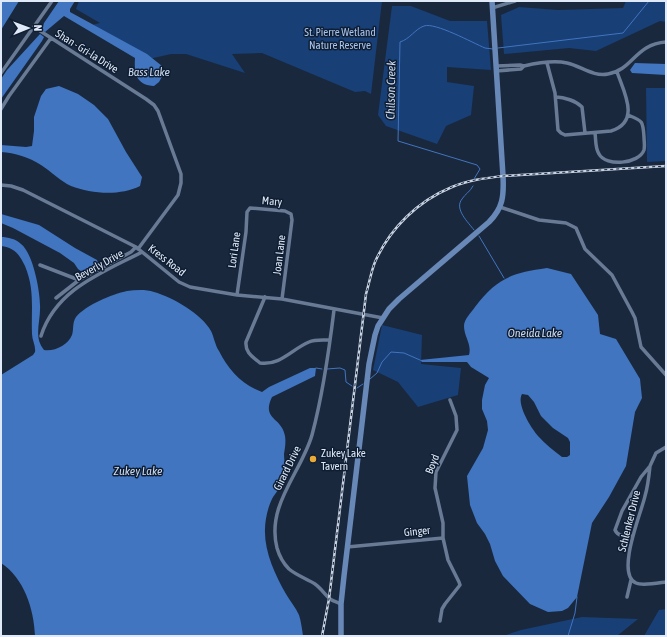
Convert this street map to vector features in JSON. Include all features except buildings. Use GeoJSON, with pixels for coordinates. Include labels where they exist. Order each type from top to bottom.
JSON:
{"type":"FeatureCollection","features":[{"type":"Feature","properties":{"kind":"main road"},"geometry":{"type":"LineString","coordinates":[[341,636],[341,604],[347,547],[370,356],[375,335],[383,318],[398,299],[493,218],[500,207],[504,191],[492,1]]}},
{"type":"Feature","properties":{"kind":"street"},"geometry":{"type":"LineString","coordinates":[[1,73],[52,1]]}},
{"type":"Feature","properties":{"kind":"street"},"geometry":{"type":"LineString","coordinates":[[492,8],[515,1]]}},
{"type":"Feature","properties":{"kind":"street","name":"Shan - Gri-la Drive"},"geometry":{"type":"LineString","coordinates":[[34,27],[154,105],[158,111],[181,174],[181,183],[178,195],[137,248],[79,280],[56,298]]}},
{"type":"Feature","properties":{"kind":"street"},"geometry":{"type":"LineString","coordinates":[[1,109],[8,96],[51,38]]}},
{"type":"Feature","properties":{"kind":"street"},"geometry":{"type":"LineString","coordinates":[[496,69],[520,65],[565,63],[601,75],[617,72],[643,49],[666,42]]}},
{"type":"Feature","properties":{"kind":"street"},"geometry":{"type":"LineString","coordinates":[[548,63],[556,97],[559,131],[565,135],[611,132],[616,130],[624,123],[628,115],[629,107],[617,72]]}},
{"type":"Feature","properties":{"kind":"street"},"geometry":{"type":"LineString","coordinates":[[556,97],[562,97],[579,104],[582,107],[585,133]]}},
{"type":"Feature","properties":{"kind":"street"},"geometry":{"type":"LineString","coordinates":[[596,132],[596,148],[598,154],[604,160],[614,162],[633,160],[638,157],[644,149],[643,125],[640,120],[628,115]]}},
{"type":"Feature","properties":{"kind":"street","name":"Kress Road"},"geometry":{"type":"LineString","coordinates":[[1,185],[11,186],[23,190],[137,248],[179,282],[190,287],[237,295],[282,299],[383,318]]}},
{"type":"Feature","properties":{"kind":"street"},"geometry":{"type":"LineString","coordinates":[[500,207],[539,220],[566,223],[576,228],[585,249],[612,275],[635,318],[641,347],[666,375]]}},
{"type":"Feature","properties":{"kind":"street","name":"Mary"},"geometry":{"type":"LineString","coordinates":[[250,208],[285,210],[291,214]]}},
{"type":"Feature","properties":{"kind":"street","name":"Lori Lane"},"geometry":{"type":"LineString","coordinates":[[237,295],[246,232],[247,212],[250,208]]}},
{"type":"Feature","properties":{"kind":"street","name":"Joan Lane"},"geometry":{"type":"LineString","coordinates":[[282,299],[292,220],[291,214]]}},
{"type":"Feature","properties":{"kind":"street","name":"Beverly Drive"},"geometry":{"type":"LineString","coordinates":[[41,336],[52,311],[83,282],[142,252]]}},
{"type":"Feature","properties":{"kind":"street"},"geometry":{"type":"LineString","coordinates":[[40,265],[79,280]]}},
{"type":"Feature","properties":{"kind":"street"},"geometry":{"type":"LineString","coordinates":[[265,297],[245,346],[248,353],[260,363],[275,362],[313,340],[330,340]]}},
{"type":"Feature","properties":{"kind":"street","name":"Girard Drive"},"geometry":{"type":"LineString","coordinates":[[334,310],[320,399],[311,436],[306,450],[277,511],[275,533],[278,552],[289,569],[322,588],[329,599],[341,604]]}},
{"type":"Feature","properties":{"kind":"street","name":"Boyd"},"geometry":{"type":"LineString","coordinates":[[443,538],[444,529],[436,495],[435,478],[438,467],[457,430],[456,416],[450,400]]}},
{"type":"Feature","properties":{"kind":"street"},"geometry":{"type":"LineString","coordinates":[[632,536],[620,535],[614,530],[622,511],[641,477],[650,466],[656,453],[666,447]]}},
{"type":"Feature","properties":{"kind":"street","name":"Schlenker Drive"},"geometry":{"type":"LineString","coordinates":[[627,598],[632,580],[628,568],[632,536],[645,497],[650,466]]}},
{"type":"Feature","properties":{"kind":"street","name":"Ginger"},"geometry":{"type":"LineString","coordinates":[[347,547],[443,538],[448,560],[460,585],[442,609],[440,621]]}},
{"type":"Feature","properties":{"kind":"street"},"geometry":{"type":"LineString","coordinates":[[632,580],[639,584],[666,582]]}},
{"type":"Feature","properties":{"kind":"green space","name":"St. Pierre Wetland Nature Reserve"},"geometry":{"type":"Polygon","coordinates":[[[79,1],[382,1],[371,94],[365,91],[355,92],[262,53],[232,54],[245,73],[186,54],[171,54],[149,59],[92,25],[100,23],[76,9],[79,1]]]}},
{"type":"Feature","properties":{"kind":"green space"},"geometry":{"type":"Polygon","coordinates":[[[626,1],[666,1],[666,22],[660,21],[596,51],[569,48],[504,54],[501,15],[519,7],[558,10],[623,8],[626,1]]]}},
{"type":"Feature","properties":{"kind":"green space"},"geometry":{"type":"Polygon","coordinates":[[[392,6],[411,6],[450,21],[487,21],[491,70],[447,67],[447,82],[474,86],[471,115],[446,126],[437,144],[386,126],[378,115],[392,6]]]}},
{"type":"Feature","properties":{"kind":"green space"},"geometry":{"type":"Polygon","coordinates":[[[646,88],[666,88],[666,161],[647,162],[646,88]]]}},
{"type":"Feature","properties":{"kind":"green space"},"geometry":{"type":"Polygon","coordinates":[[[382,325],[422,335],[421,364],[461,368],[458,395],[418,407],[398,382],[373,370],[382,325]]]}},
{"type":"Feature","properties":{"kind":"green space"},"geometry":{"type":"Polygon","coordinates":[[[666,609],[666,636],[644,636],[659,610],[666,609]]]}},
{"type":"Feature","properties":{"kind":"green space"},"geometry":{"type":"Polygon","coordinates":[[[582,617],[638,619],[617,636],[503,636],[521,630],[582,617]]]}},
{"type":"Feature","properties":{"kind":"water"},"geometry":{"type":"Polygon","coordinates":[[[1,1],[19,1],[1,30],[1,1]]]}},
{"type":"Feature","properties":{"kind":"water","name":"Bass Lake"},"geometry":{"type":"Polygon","coordinates":[[[59,1],[75,1],[70,9],[70,12],[147,54],[162,66],[164,73],[159,82],[154,86],[140,81],[137,77],[135,69],[135,58],[64,16],[45,32],[42,30],[44,23],[59,1]]]}},
{"type":"Feature","properties":{"kind":"water"},"geometry":{"type":"Polygon","coordinates":[[[40,34],[44,37],[42,41],[1,99],[1,79],[7,70],[40,34]]]}},
{"type":"Feature","properties":{"kind":"water"},"geometry":{"type":"Polygon","coordinates":[[[635,63],[666,64],[666,75],[632,73],[630,70],[635,63]]]}},
{"type":"Feature","properties":{"kind":"water"},"geometry":{"type":"Polygon","coordinates":[[[59,86],[78,94],[94,105],[108,119],[142,177],[140,186],[115,193],[79,189],[67,184],[32,160],[17,154],[1,152],[1,145],[32,146],[34,117],[41,96],[46,89],[59,86]]]}},
{"type":"Feature","properties":{"kind":"water"},"geometry":{"type":"Polygon","coordinates":[[[1,214],[39,225],[97,260],[98,263],[82,272],[74,263],[60,253],[1,223],[1,214]]]}},
{"type":"Feature","properties":{"kind":"water","name":"Zukey Lake"},"geometry":{"type":"Polygon","coordinates":[[[1,237],[6,237],[19,242],[29,255],[35,273],[40,299],[38,334],[44,350],[56,349],[64,345],[70,339],[76,317],[86,308],[107,297],[121,292],[144,290],[161,294],[178,302],[201,318],[211,331],[218,349],[231,370],[242,381],[255,389],[262,392],[269,387],[310,368],[316,368],[315,376],[272,397],[269,404],[270,414],[280,425],[285,436],[285,471],[282,484],[269,506],[265,529],[266,546],[278,579],[299,615],[303,636],[35,636],[30,605],[22,586],[9,569],[1,563],[1,375],[33,355],[35,350],[32,336],[32,300],[28,275],[23,262],[16,252],[10,248],[1,246],[1,237]]]}},
{"type":"Feature","properties":{"kind":"water","name":"Oneida Lake"},"geometry":{"type":"Polygon","coordinates":[[[547,268],[571,274],[598,315],[600,334],[616,339],[640,379],[642,398],[635,412],[626,466],[609,497],[592,523],[577,597],[568,608],[562,611],[548,612],[530,604],[503,576],[495,561],[490,544],[477,523],[470,505],[467,476],[483,448],[488,430],[487,421],[482,409],[482,400],[485,385],[489,378],[471,367],[467,362],[422,362],[420,360],[469,355],[470,351],[464,330],[464,323],[466,318],[483,297],[498,283],[506,278],[524,272],[547,268]],[[522,394],[521,398],[521,404],[525,416],[538,436],[562,457],[567,457],[570,455],[570,442],[568,438],[553,428],[541,416],[534,402],[528,395],[522,394]]]}},
{"type":"Feature","properties":{"kind":"waterway","name":"Chilson Creek"},"geometry":{"type":"LineString","coordinates":[[498,48],[623,33],[649,1]]}},
{"type":"Feature","properties":{"kind":"waterway","name":"Chilson Creek"},"geometry":{"type":"LineString","coordinates":[[474,179],[480,169],[477,165],[398,141],[400,42],[407,39],[421,27],[429,26],[445,30],[485,48],[493,49]]}},
{"type":"Feature","properties":{"kind":"waterway","name":"Chilson Creek"},"geometry":{"type":"LineString","coordinates":[[473,186],[462,199],[460,207],[465,219],[474,230]]}},
{"type":"Feature","properties":{"kind":"waterway","name":"Chilson Creek"},"geometry":{"type":"LineString","coordinates":[[479,236],[504,278]]}},
{"type":"Feature","properties":{"kind":"waterway"},"geometry":{"type":"LineString","coordinates":[[370,379],[377,373],[382,362],[391,352],[404,353],[420,360]]}},
{"type":"Feature","properties":{"kind":"waterway"},"geometry":{"type":"LineString","coordinates":[[316,368],[322,369]]}},
{"type":"Feature","properties":{"kind":"waterway"},"geometry":{"type":"LineString","coordinates":[[327,369],[340,368],[345,370],[346,382],[352,386]]}},
{"type":"Feature","properties":{"kind":"waterway"},"geometry":{"type":"LineString","coordinates":[[357,388],[363,384]]}},
{"type":"Feature","properties":{"kind":"waterway"},"geometry":{"type":"LineString","coordinates":[[568,636],[575,613],[577,597]]}},
{"type":"Feature","properties":{"kind":"railway"},"geometry":{"type":"LineString","coordinates":[[322,636],[329,599],[366,294],[375,262],[381,250],[397,227],[406,217],[428,200],[452,187],[464,183],[503,176],[666,166]]}},
{"type":"Feature","properties":{"kind":"place","name":"Zukey Lake Tavern"},"geometry":{"type":"Point","coordinates":[313,459]}}]}
